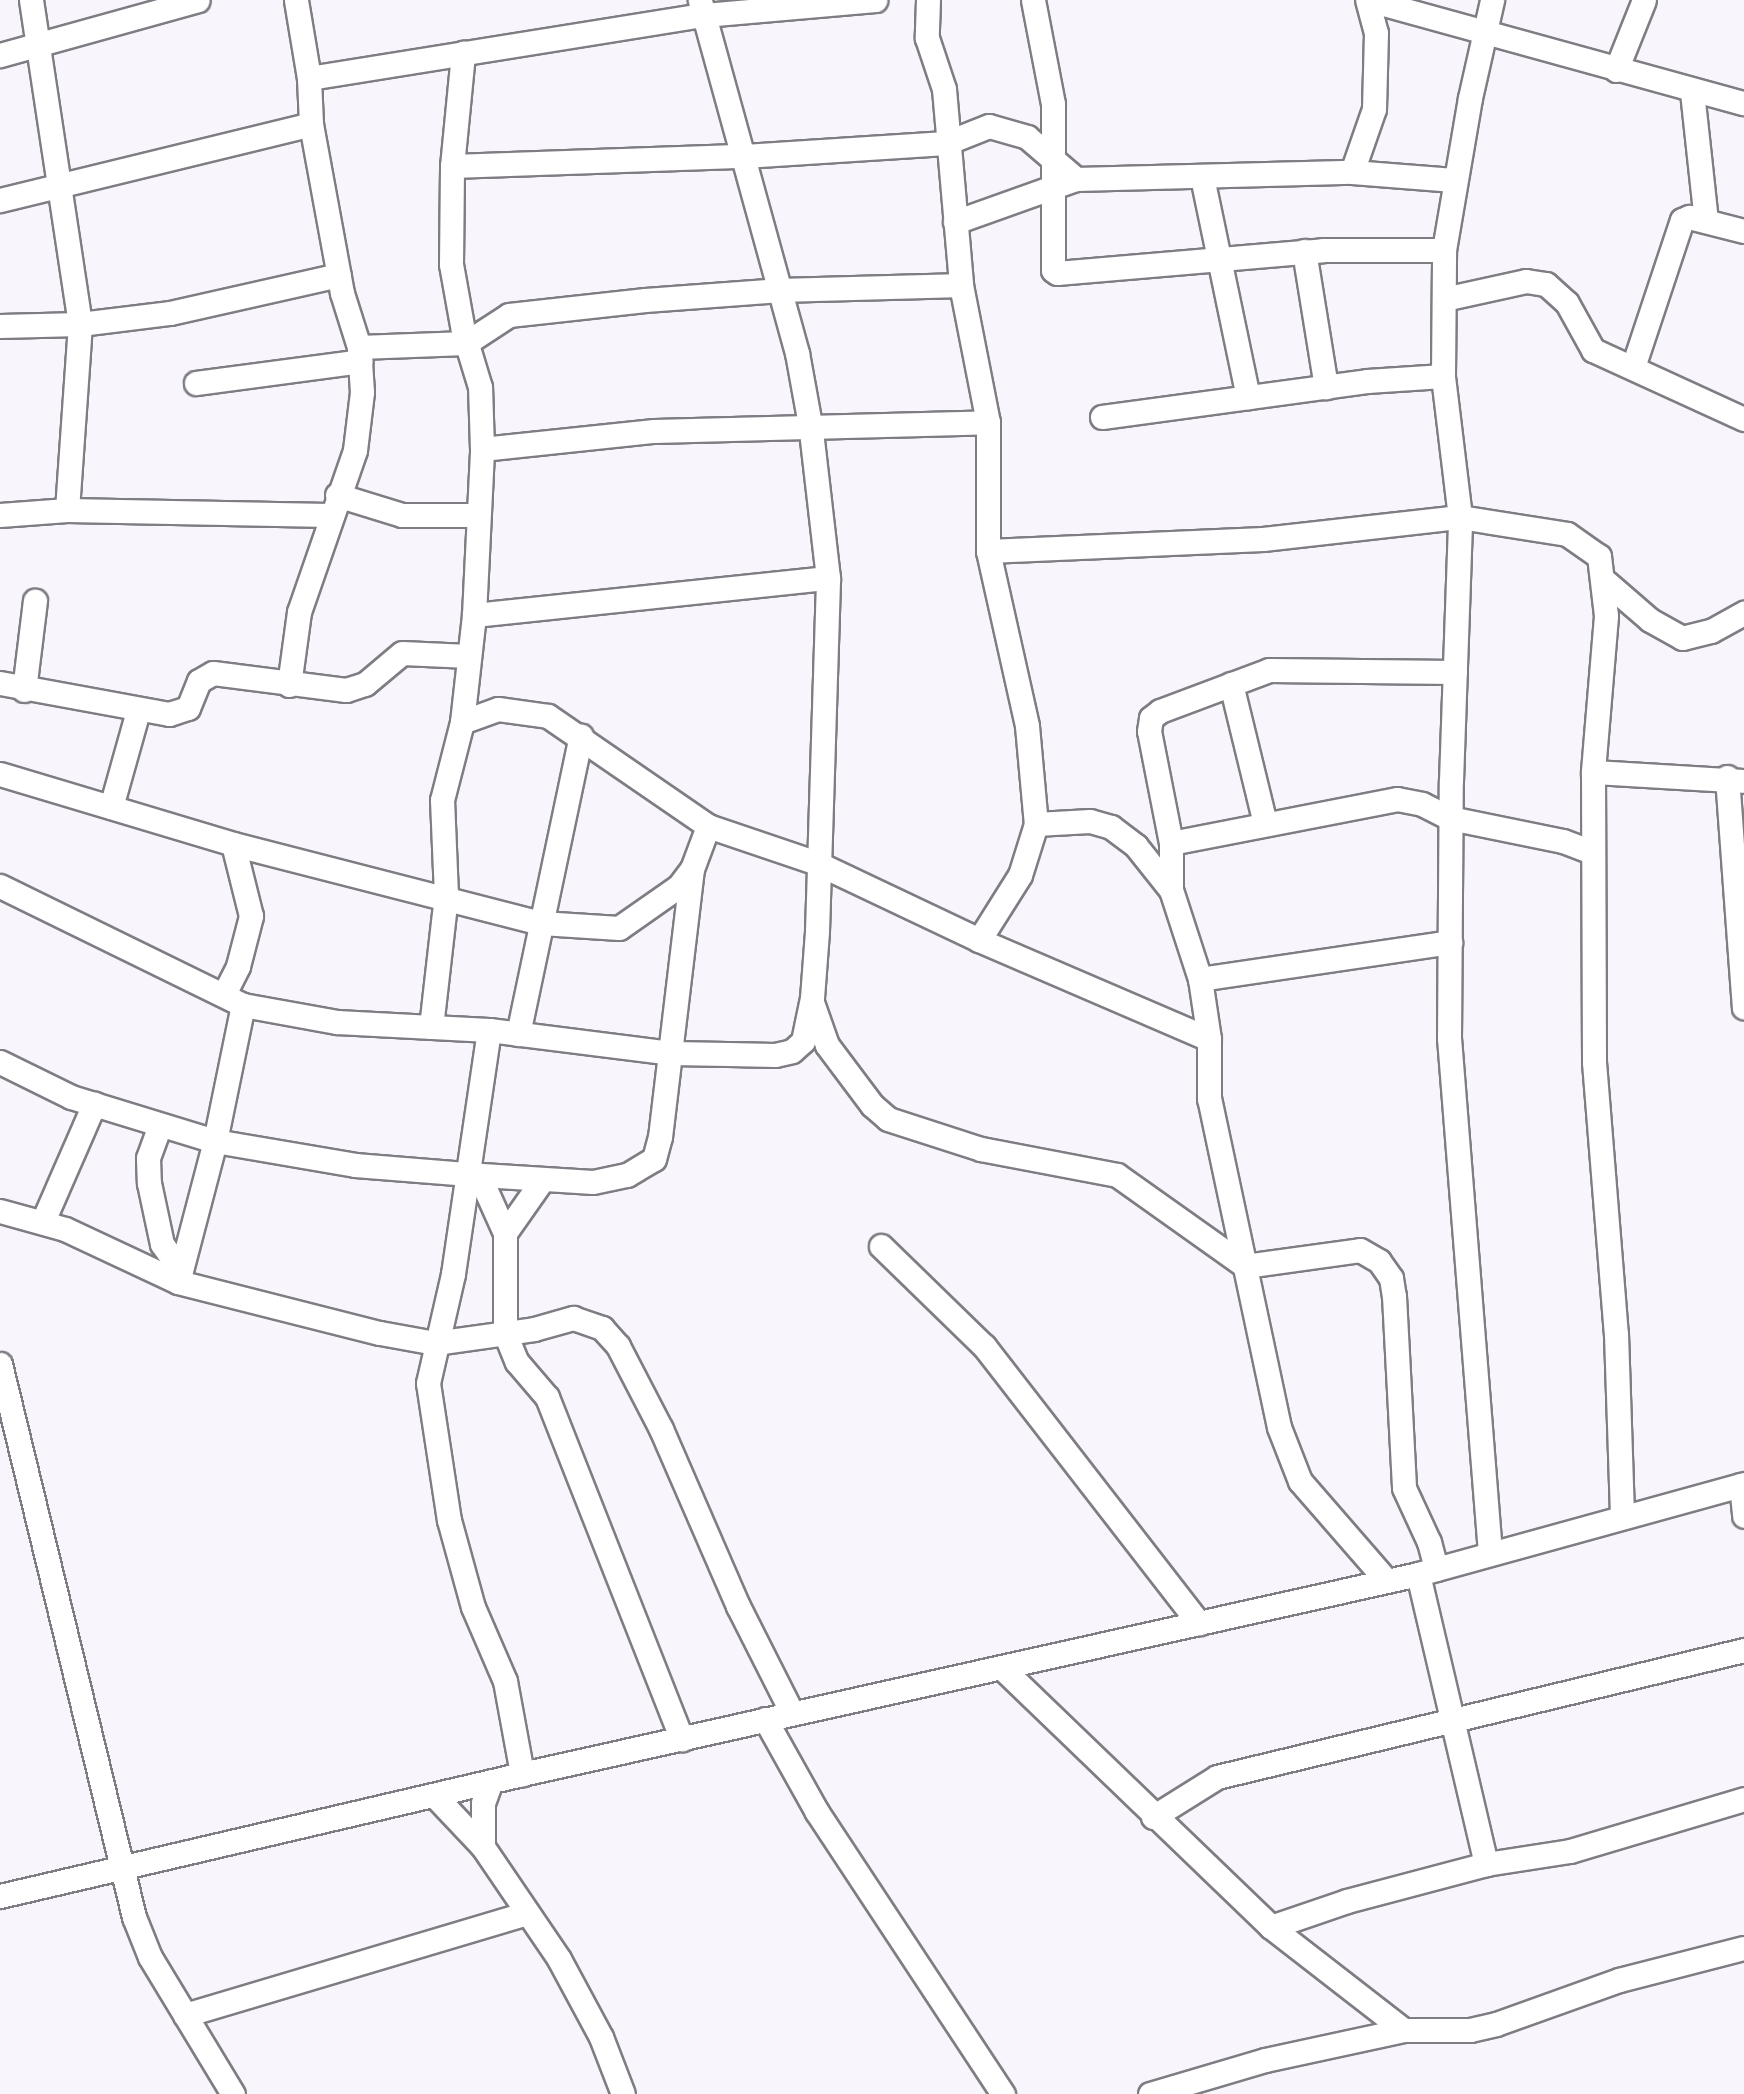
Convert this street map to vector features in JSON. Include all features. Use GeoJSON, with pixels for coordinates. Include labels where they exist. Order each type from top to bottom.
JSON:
{"type":"FeatureCollection","features":[{"type":"Feature","properties":{"kind":"street"},"geometry":{"type":"LineString","coordinates":[[31,0],[62,187],[80,324],[67,510]]}},
{"type":"Feature","properties":{"kind":"street"},"geometry":{"type":"LineString","coordinates":[[0,55],[198,0]]}},
{"type":"Feature","properties":{"kind":"street"},"geometry":{"type":"LineString","coordinates":[[289,685],[299,612],[333,505],[355,450],[360,354],[339,275],[311,124],[309,78],[296,0]]}},
{"type":"Feature","properties":{"kind":"street"},"geometry":{"type":"LineString","coordinates":[[309,78],[463,54],[702,8],[875,0]]}},
{"type":"Feature","properties":{"kind":"street"},"geometry":{"type":"LineString","coordinates":[[928,0],[927,38],[944,89],[946,143],[961,285],[988,422],[988,551],[1027,726],[1036,824],[1020,875],[979,940]]}},
{"type":"Feature","properties":{"kind":"street"},"geometry":{"type":"LineString","coordinates":[[1032,0],[1053,104],[1053,270],[1057,273],[1304,251],[1444,250]]}},
{"type":"Feature","properties":{"kind":"street"},"geometry":{"type":"LineString","coordinates":[[1368,0],[1692,92],[1744,103]]}},
{"type":"Feature","properties":{"kind":"street"},"geometry":{"type":"LineString","coordinates":[[1352,172],[1374,109],[1376,33],[1368,0]]}},
{"type":"Feature","properties":{"kind":"street"},"geometry":{"type":"LineString","coordinates":[[1490,1553],[1449,1038],[1450,818],[1461,517],[1443,376],[1444,250],[1454,180],[1487,35],[1492,0]]}},
{"type":"Feature","properties":{"kind":"street"},"geometry":{"type":"LineString","coordinates":[[1616,70],[1644,0]]}},
{"type":"Feature","properties":{"kind":"street"},"geometry":{"type":"LineString","coordinates":[[0,886],[234,1000],[337,1022],[489,1030],[671,1053],[763,1055],[792,1051],[805,1034],[812,998],[828,578],[811,430],[781,290],[702,8]]}},
{"type":"Feature","properties":{"kind":"street"},"geometry":{"type":"LineString","coordinates":[[431,1027],[446,895],[442,800],[461,722],[474,615],[482,449],[480,387],[466,343],[451,264],[452,166],[463,54]]}},
{"type":"Feature","properties":{"kind":"street"},"geometry":{"type":"LineString","coordinates":[[1692,92],[1706,220]]}},
{"type":"Feature","properties":{"kind":"street"},"geometry":{"type":"LineString","coordinates":[[0,200],[311,124]]}},
{"type":"Feature","properties":{"kind":"street"},"geometry":{"type":"LineString","coordinates":[[452,166],[744,156],[946,143],[989,126],[1027,137],[1076,179]]}},
{"type":"Feature","properties":{"kind":"street"},"geometry":{"type":"LineString","coordinates":[[955,222],[1076,179],[1352,172],[1454,180]]}},
{"type":"Feature","properties":{"kind":"street"},"geometry":{"type":"LineString","coordinates":[[1202,177],[1248,397]]}},
{"type":"Feature","properties":{"kind":"street"},"geometry":{"type":"LineString","coordinates":[[1633,367],[1682,220],[1706,220],[1744,231]]}},
{"type":"Feature","properties":{"kind":"street"},"geometry":{"type":"LineString","coordinates":[[1304,251],[1326,387]]}},
{"type":"Feature","properties":{"kind":"street"},"geometry":{"type":"LineString","coordinates":[[0,326],[80,324],[182,311],[339,275]]}},
{"type":"Feature","properties":{"kind":"street"},"geometry":{"type":"LineString","coordinates":[[1444,299],[1526,281],[1546,284],[1567,303],[1592,350],[1744,419]]}},
{"type":"Feature","properties":{"kind":"street"},"geometry":{"type":"LineString","coordinates":[[196,383],[360,354],[466,343],[509,315],[781,290],[961,285]]}},
{"type":"Feature","properties":{"kind":"street"},"geometry":{"type":"LineString","coordinates":[[1102,417],[1326,387],[1443,376]]}},
{"type":"Feature","properties":{"kind":"street"},"geometry":{"type":"LineString","coordinates":[[482,449],[654,431],[811,430],[988,422]]}},
{"type":"Feature","properties":{"kind":"street"},"geometry":{"type":"LineString","coordinates":[[0,515],[67,510],[333,505],[402,515],[478,515]]}},
{"type":"Feature","properties":{"kind":"street"},"geometry":{"type":"LineString","coordinates":[[988,551],[1263,539],[1461,517],[1567,534],[1600,556],[1606,582],[1593,772],[1594,1062],[1616,1334],[1622,1517]]}},
{"type":"Feature","properties":{"kind":"street"},"geometry":{"type":"LineString","coordinates":[[474,615],[828,578]]}},
{"type":"Feature","properties":{"kind":"street"},"geometry":{"type":"LineString","coordinates":[[1606,582],[1650,620],[1682,638],[1711,631],[1744,613]]}},
{"type":"Feature","properties":{"kind":"street"},"geometry":{"type":"LineString","coordinates":[[24,690],[35,601]]}},
{"type":"Feature","properties":{"kind":"street"},"geometry":{"type":"LineString","coordinates":[[0,683],[138,711],[184,711],[192,705],[199,681],[213,673],[289,685],[355,690],[402,653],[469,656]]}},
{"type":"Feature","properties":{"kind":"street"},"geometry":{"type":"LineString","coordinates":[[1386,1580],[1310,1495],[1289,1458],[1209,1099],[1209,1039],[1200,979],[1171,890],[1171,843],[1149,731],[1152,718],[1269,670],[1455,672]]}},
{"type":"Feature","properties":{"kind":"street"},"geometry":{"type":"LineString","coordinates":[[1231,684],[1265,824]]}},
{"type":"Feature","properties":{"kind":"street"},"geometry":{"type":"LineString","coordinates":[[466,685],[498,709]]}},
{"type":"Feature","properties":{"kind":"street"},"geometry":{"type":"LineString","coordinates":[[461,722],[498,709],[548,716],[581,736],[708,827],[817,863],[979,940],[1209,1039]]}},
{"type":"Feature","properties":{"kind":"street"},"geometry":{"type":"LineString","coordinates":[[111,807],[138,711]]}},
{"type":"Feature","properties":{"kind":"street"},"geometry":{"type":"LineString","coordinates":[[518,1034],[581,736]]}},
{"type":"Feature","properties":{"kind":"street"},"geometry":{"type":"LineString","coordinates":[[1593,772],[1736,779],[1744,1007]]}},
{"type":"Feature","properties":{"kind":"street"},"geometry":{"type":"LineString","coordinates":[[0,774],[233,844],[446,895],[541,923],[620,928],[678,887],[692,869]]}},
{"type":"Feature","properties":{"kind":"street"},"geometry":{"type":"LineString","coordinates":[[1171,843],[1397,799],[1422,804],[1450,818],[1563,841],[1592,852]]}},
{"type":"Feature","properties":{"kind":"street"},"geometry":{"type":"LineString","coordinates":[[1036,824],[1090,821],[1111,827],[1136,846],[1171,890]]}},
{"type":"Feature","properties":{"kind":"street"},"geometry":{"type":"LineString","coordinates":[[0,1062],[94,1104],[215,1141],[355,1164],[473,1175],[603,1180],[645,1168],[654,1158],[671,1053],[692,869],[708,827]]}},
{"type":"Feature","properties":{"kind":"street"},"geometry":{"type":"LineString","coordinates":[[179,1276],[215,1141],[238,966],[251,916],[233,844]]}},
{"type":"Feature","properties":{"kind":"street"},"geometry":{"type":"LineString","coordinates":[[1200,979],[1450,942]]}},
{"type":"Feature","properties":{"kind":"street"},"geometry":{"type":"LineString","coordinates":[[812,998],[827,1045],[888,1119],[981,1149],[1116,1175],[1245,1266],[1360,1250],[1386,1270],[1394,1296],[1404,1488],[1427,1572],[1454,1720],[1486,1864]]}},
{"type":"Feature","properties":{"kind":"street"},"geometry":{"type":"LineString","coordinates":[[489,1030],[473,1175],[428,1383],[449,1520],[473,1607],[505,1681],[522,1774]]}},
{"type":"Feature","properties":{"kind":"street"},"geometry":{"type":"LineString","coordinates":[[43,1221],[94,1104]]}},
{"type":"Feature","properties":{"kind":"street"},"geometry":{"type":"LineString","coordinates":[[160,1125],[148,1158],[149,1183],[162,1244],[179,1276]]}},
{"type":"Feature","properties":{"kind":"street"},"geometry":{"type":"LineString","coordinates":[[473,1175],[505,1233],[505,1333],[517,1362],[547,1397],[682,1739]]}},
{"type":"Feature","properties":{"kind":"street"},"geometry":{"type":"LineString","coordinates":[[505,1233],[543,1179]]}},
{"type":"Feature","properties":{"kind":"street"},"geometry":{"type":"LineString","coordinates":[[0,1211],[43,1221],[179,1276],[435,1343],[505,1333],[573,1318],[610,1335],[661,1429],[738,1606],[792,1713]]}},
{"type":"Feature","properties":{"kind":"street"},"geometry":{"type":"LineString","coordinates":[[881,1246],[984,1346],[1199,1623]]}},
{"type":"Feature","properties":{"kind":"street"},"geometry":{"type":"LineString","coordinates":[[0,1364],[97,1756],[118,1867],[141,1939],[233,2094]]}},
{"type":"Feature","properties":{"kind":"street"},"geometry":{"type":"LineString","coordinates":[[0,1896],[491,1781],[1427,1572],[1742,1485],[1744,1516]]}},
{"type":"Feature","properties":{"kind":"street"},"geometry":{"type":"LineString","coordinates":[[1153,1817],[1217,1777],[1744,1650]]}},
{"type":"Feature","properties":{"kind":"street"},"geometry":{"type":"LineString","coordinates":[[1002,1668],[1153,1817],[1271,1927],[1404,2030]]}},
{"type":"Feature","properties":{"kind":"street"},"geometry":{"type":"LineString","coordinates":[[765,1719],[817,1812],[996,2092]]}},
{"type":"Feature","properties":{"kind":"street"},"geometry":{"type":"LineString","coordinates":[[483,1847],[483,1803],[491,1781]]}},
{"type":"Feature","properties":{"kind":"street"},"geometry":{"type":"LineString","coordinates":[[434,1795],[483,1847],[580,1993],[623,2094]]}},
{"type":"Feature","properties":{"kind":"street"},"geometry":{"type":"LineString","coordinates":[[1271,1927],[1347,1901],[1486,1864],[1570,1851],[1744,1799]]}},
{"type":"Feature","properties":{"kind":"street"},"geometry":{"type":"LineString","coordinates":[[186,2015],[527,1913]]}},
{"type":"Feature","properties":{"kind":"street"},"geometry":{"type":"LineString","coordinates":[[1150,2094],[1265,2060],[1404,2030],[1470,2030],[1496,2024],[1619,1980],[1744,1948]]}}]}
